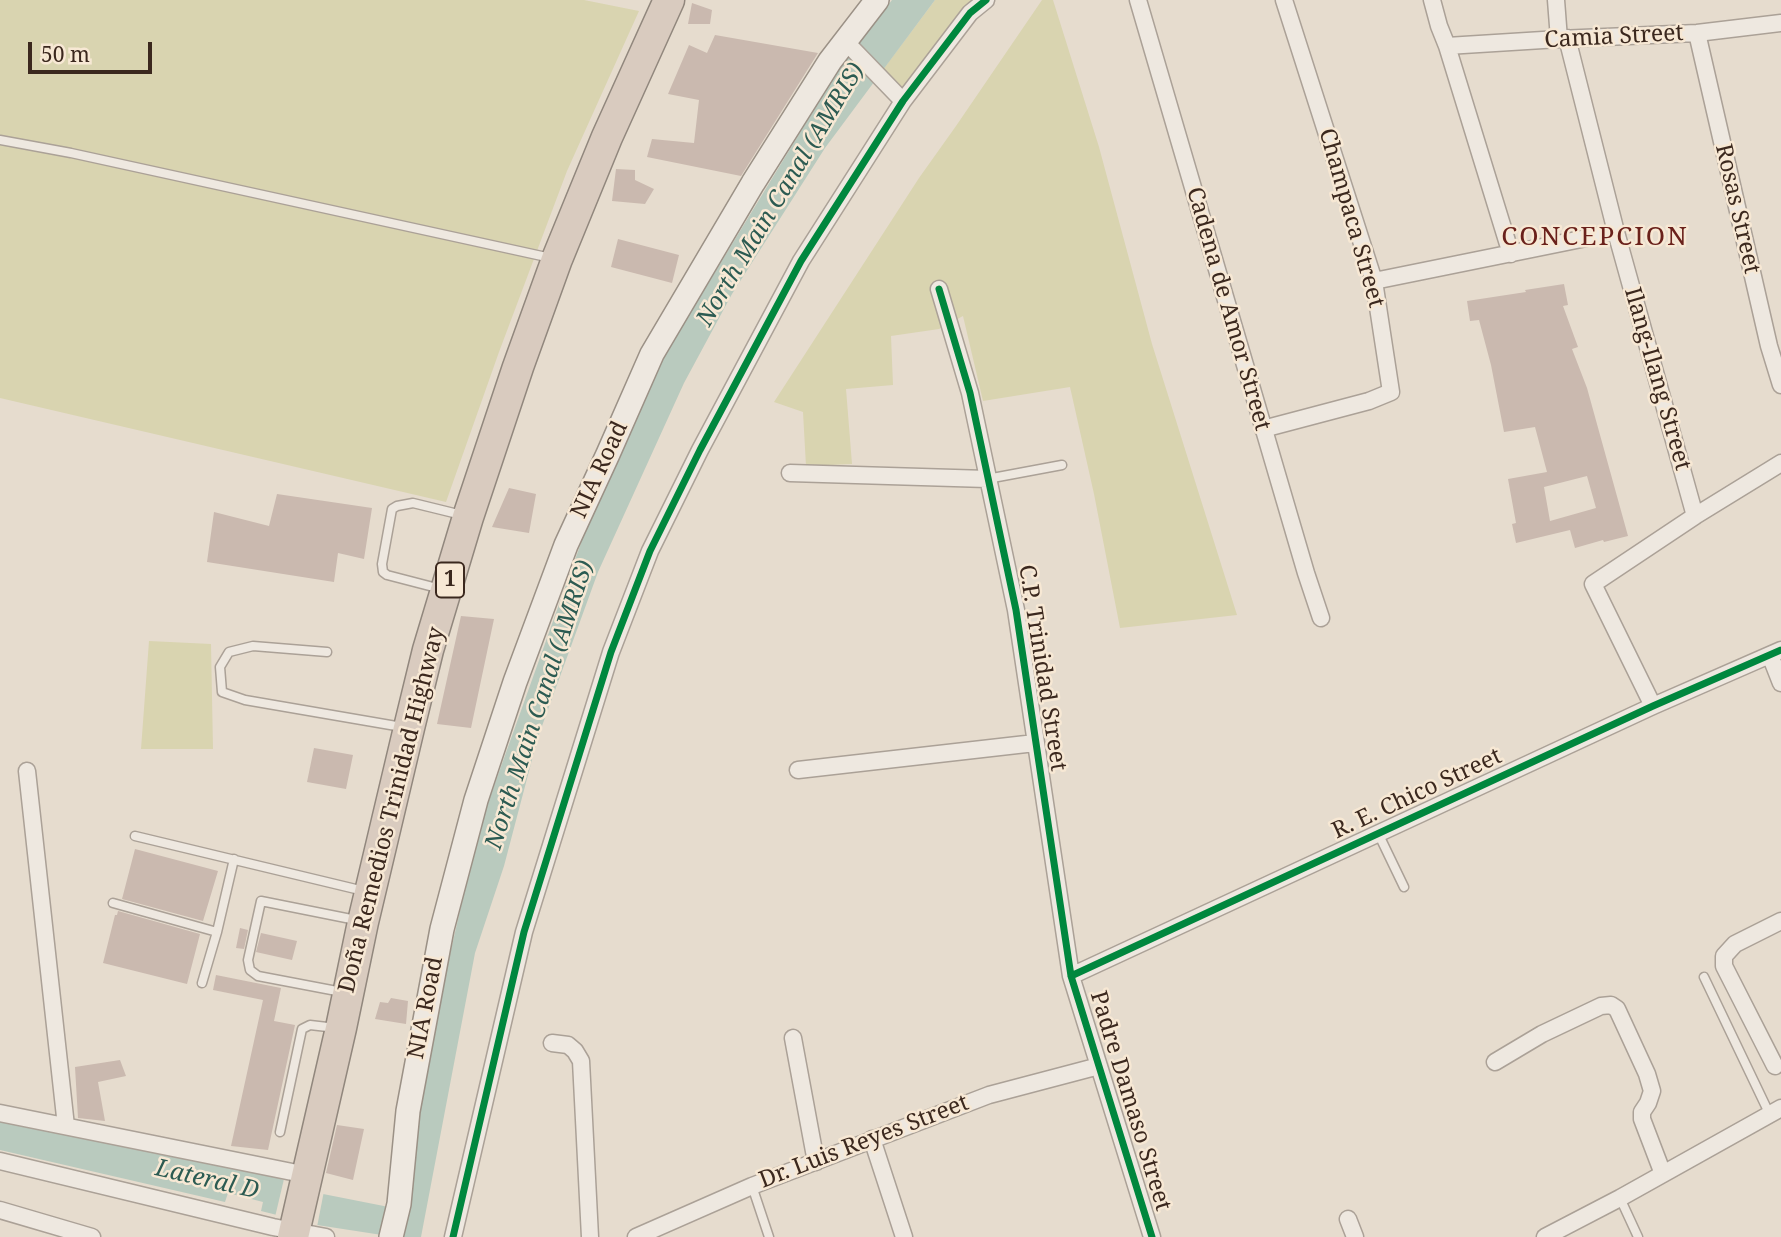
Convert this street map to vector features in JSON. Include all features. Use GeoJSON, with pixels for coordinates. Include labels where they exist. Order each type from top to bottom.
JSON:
{"type":"FeatureCollection","features":[{"type":"Feature","properties":{"kind":"highway","name":"Doña Remedios Trinidad Highway"},"geometry":{"type":"LineString","coordinates":[[295,1230],[409,728],[468,517],[557,259],[607,137],[669,0]]}},
{"type":"Feature","properties":{"kind":"street","name":"NIA Road"},"geometry":{"type":"LineString","coordinates":[[391,1237],[399,1204],[410,1098],[442,929],[476,800],[515,682],[566,545],[652,355],[752,183],[830,61],[849,45],[877,0]]}},
{"type":"Feature","properties":{"kind":"street"},"geometry":{"type":"LineString","coordinates":[[453,1237],[524,932],[611,652],[645,564],[700,450],[801,261],[903,101],[970,13],[986,0]]}},
{"type":"Feature","properties":{"kind":"street","name":"Cadena de Amor Street"},"geometry":{"type":"LineString","coordinates":[[1138,0],[1321,618]]}},
{"type":"Feature","properties":{"kind":"street","name":"Champaca Street"},"geometry":{"type":"LineString","coordinates":[[1263,429],[1369,401],[1391,392],[1374,281],[1284,0]]}},
{"type":"Feature","properties":{"kind":"street"},"geometry":{"type":"LineString","coordinates":[[1432,0],[1511,254]]}},
{"type":"Feature","properties":{"kind":"street","name":"Ilang-Ilang Street"},"geometry":{"type":"LineString","coordinates":[[1556,0],[1563,38],[1695,516]]}},
{"type":"Feature","properties":{"kind":"street","name":"Camia Street"},"geometry":{"type":"LineString","coordinates":[[1447,46],[1697,33],[1781,23]]}},
{"type":"Feature","properties":{"kind":"street","name":"Rosas Street"},"geometry":{"type":"LineString","coordinates":[[1697,33],[1775,343],[1781,385]]}},
{"type":"Feature","properties":{"kind":"street"},"geometry":{"type":"LineString","coordinates":[[849,45],[903,101]]}},
{"type":"Feature","properties":{"kind":"street"},"geometry":{"type":"LineString","coordinates":[[1374,281],[1616,232]]}},
{"type":"Feature","properties":{"kind":"street","name":"C.P. Trinidad Street"},"geometry":{"type":"LineString","coordinates":[[939,289],[970,393],[1016,610],[1071,976]]}},
{"type":"Feature","properties":{"kind":"street"},"geometry":{"type":"LineString","coordinates":[[1653,706],[1593,584],[1781,463]]}},
{"type":"Feature","properties":{"kind":"street"},"geometry":{"type":"LineString","coordinates":[[790,473],[987,479]]}},
{"type":"Feature","properties":{"kind":"street"},"geometry":{"type":"LineString","coordinates":[[1776,652],[1781,683]]}},
{"type":"Feature","properties":{"kind":"street","name":"R. E. Chico Street"},"geometry":{"type":"LineString","coordinates":[[1071,976],[1653,706],[1776,652]]}},
{"type":"Feature","properties":{"kind":"street"},"geometry":{"type":"LineString","coordinates":[[798,770],[1035,743]]}},
{"type":"Feature","properties":{"kind":"street"},"geometry":{"type":"LineString","coordinates":[[27,771],[66,1126]]}},
{"type":"Feature","properties":{"kind":"street"},"geometry":{"type":"LineString","coordinates":[[1775,1066],[1724,966],[1724,956],[1735,944],[1781,921]]}},
{"type":"Feature","properties":{"kind":"street","name":"Padre Damaso Street"},"geometry":{"type":"LineString","coordinates":[[1071,976],[1152,1237]]}},
{"type":"Feature","properties":{"kind":"street"},"geometry":{"type":"LineString","coordinates":[[1495,1062],[1542,1034],[1601,1006],[1611,1005],[1617,1009],[1652,1091],[1642,1112],[1642,1119],[1663,1174]]}},
{"type":"Feature","properties":{"kind":"street"},"geometry":{"type":"LineString","coordinates":[[793,1038],[816,1162]]}},
{"type":"Feature","properties":{"kind":"street"},"geometry":{"type":"LineString","coordinates":[[552,1043],[568,1045],[581,1061],[590,1237]]}},
{"type":"Feature","properties":{"kind":"street","name":"Dr. Luis Reyes Street"},"geometry":{"type":"LineString","coordinates":[[636,1237],[672,1230],[752,1186],[989,1095],[1099,1066]]}},
{"type":"Feature","properties":{"kind":"street"},"geometry":{"type":"LineString","coordinates":[[1545,1237],[1776,1112]]}},
{"type":"Feature","properties":{"kind":"street"},"geometry":{"type":"LineString","coordinates":[[0,1113],[306,1180]]}},
{"type":"Feature","properties":{"kind":"street"},"geometry":{"type":"LineString","coordinates":[[872,1139],[900,1236]]}},
{"type":"Feature","properties":{"kind":"street"},"geometry":{"type":"LineString","coordinates":[[0,1161],[326,1237]]}},
{"type":"Feature","properties":{"kind":"street"},"geometry":{"type":"LineString","coordinates":[[0,1210],[92,1237]]}},
{"type":"Feature","properties":{"kind":"street"},"geometry":{"type":"LineString","coordinates":[[1348,1219],[1355,1237]]}},
{"type":"Feature","properties":{"kind":"street"},"geometry":{"type":"LineString","coordinates":[[38,1220],[39,1237]]}},
{"type":"Feature","properties":{"kind":"lane"},"geometry":{"type":"LineString","coordinates":[[0,140],[71,153],[557,259]]}},
{"type":"Feature","properties":{"kind":"lane"},"geometry":{"type":"LineString","coordinates":[[987,479],[1062,465]]}},
{"type":"Feature","properties":{"kind":"lane"},"geometry":{"type":"LineString","coordinates":[[447,591],[383,572],[382,564],[392,509],[413,503],[468,517]]}},
{"type":"Feature","properties":{"kind":"lane"},"geometry":{"type":"LineString","coordinates":[[327,652],[253,646],[229,652],[219,667],[222,692],[245,700],[409,728]]}},
{"type":"Feature","properties":{"kind":"lane"},"geometry":{"type":"LineString","coordinates":[[1378,833],[1404,887]]}},
{"type":"Feature","properties":{"kind":"lane"},"geometry":{"type":"LineString","coordinates":[[135,836],[370,892]]}},
{"type":"Feature","properties":{"kind":"lane"},"geometry":{"type":"LineString","coordinates":[[202,982],[234,859]]}},
{"type":"Feature","properties":{"kind":"lane"},"geometry":{"type":"LineString","coordinates":[[348,993],[258,976],[250,970],[248,960],[261,901],[363,922]]}},
{"type":"Feature","properties":{"kind":"lane"},"geometry":{"type":"LineString","coordinates":[[113,903],[217,932]]}},
{"type":"Feature","properties":{"kind":"lane"},"geometry":{"type":"LineString","coordinates":[[1704,977],[1776,1112]]}},
{"type":"Feature","properties":{"kind":"lane"},"geometry":{"type":"LineString","coordinates":[[280,1132],[302,1028],[310,1025],[341,1028]]}},
{"type":"Feature","properties":{"kind":"lane"},"geometry":{"type":"LineString","coordinates":[[752,1186],[769,1237]]}},
{"type":"Feature","properties":{"kind":"lane"},"geometry":{"type":"LineString","coordinates":[[1620,1198],[1638,1237]]}},
{"type":"Feature","properties":{"kind":"shaded area"},"geometry":{"type":"Polygon","coordinates":[[[0,0],[584,0],[639,11],[567,171],[446,502],[0,398],[0,0]]]}},
{"type":"Feature","properties":{"kind":"shaded area"},"geometry":{"type":"Polygon","coordinates":[[[935,0],[973,0],[904,91],[882,71],[935,0]]]}},
{"type":"Feature","properties":{"kind":"shaded area"},"geometry":{"type":"Polygon","coordinates":[[[1042,0],[1053,0],[1099,147],[1152,344],[1237,615],[1120,628],[1070,387],[983,401],[963,316],[939,329],[891,336],[893,385],[846,389],[852,464],[806,466],[803,412],[774,402],[919,178],[1042,0]]]}},
{"type":"Feature","properties":{"kind":"shaded area"},"geometry":{"type":"Polygon","coordinates":[[[149,641],[211,644],[213,749],[141,749],[149,641]]]}},
{"type":"Feature","properties":{"kind":"water","name":"North Main Canal (AMRIS)"},"geometry":{"type":"Polygon","coordinates":[[[892,0],[935,0],[825,148],[732,294],[684,383],[598,572],[538,737],[504,866],[475,953],[421,1237],[395,1237],[317,1225],[261,1211],[263,1202],[228,1193],[225,1202],[0,1150],[0,1121],[271,1175],[313,1192],[404,1210],[422,1076],[479,828],[591,515],[656,369],[843,62],[892,0]]]}},
{"type":"Feature","properties":{"kind":"pier"},"geometry":{"type":"Polygon","coordinates":[[[284,1179],[324,1191],[317,1227],[275,1217],[284,1179]]]}},
{"type":"Feature","properties":{"kind":"building"},"geometry":{"type":"Polygon","coordinates":[[[692,3],[712,10],[710,24],[688,24],[692,3]]]}},
{"type":"Feature","properties":{"kind":"building"},"geometry":{"type":"Polygon","coordinates":[[[715,35],[818,53],[741,176],[647,157],[652,139],[694,143],[699,100],[668,94],[689,45],[707,53],[715,35]]]}},
{"type":"Feature","properties":{"kind":"building"},"geometry":{"type":"Polygon","coordinates":[[[616,169],[635,170],[635,180],[654,189],[645,204],[612,201],[616,169]]]}},
{"type":"Feature","properties":{"kind":"building"},"geometry":{"type":"Polygon","coordinates":[[[618,239],[679,255],[672,283],[611,267],[618,239]]]}},
{"type":"Feature","properties":{"kind":"building"},"geometry":{"type":"Polygon","coordinates":[[[1564,284],[1568,305],[1563,306],[1578,347],[1572,349],[1587,388],[1628,536],[1575,548],[1570,530],[1516,543],[1512,524],[1516,523],[1508,479],[1547,472],[1535,427],[1504,432],[1479,320],[1470,321],[1467,301],[1526,292],[1525,290],[1564,284]],[[1587,476],[1544,487],[1550,521],[1596,508],[1587,476]]]}},
{"type":"Feature","properties":{"kind":"building"},"geometry":{"type":"Polygon","coordinates":[[[509,488],[536,494],[529,533],[492,527],[509,488]]]}},
{"type":"Feature","properties":{"kind":"building"},"geometry":{"type":"Polygon","coordinates":[[[277,494],[372,508],[364,559],[338,553],[334,582],[207,562],[214,512],[269,526],[277,494]]]}},
{"type":"Feature","properties":{"kind":"building"},"geometry":{"type":"Polygon","coordinates":[[[461,616],[494,619],[471,728],[437,724],[461,616]]]}},
{"type":"Feature","properties":{"kind":"building"},"geometry":{"type":"Polygon","coordinates":[[[314,748],[353,755],[346,789],[307,782],[314,748]]]}},
{"type":"Feature","properties":{"kind":"building"},"geometry":{"type":"Polygon","coordinates":[[[135,849],[218,871],[203,921],[122,899],[135,849]]]}},
{"type":"Feature","properties":{"kind":"building"},"geometry":{"type":"Polygon","coordinates":[[[118,911],[200,934],[187,984],[103,963],[118,911]]]}},
{"type":"Feature","properties":{"kind":"building"},"geometry":{"type":"Polygon","coordinates":[[[240,928],[248,930],[244,949],[236,948],[240,928]]]}},
{"type":"Feature","properties":{"kind":"building"},"geometry":{"type":"Polygon","coordinates":[[[261,933],[297,941],[292,960],[256,952],[261,933]]]}},
{"type":"Feature","properties":{"kind":"building"},"geometry":{"type":"Polygon","coordinates":[[[216,975],[281,988],[274,1021],[295,1025],[268,1150],[231,1146],[263,1000],[213,990],[216,975]]]}},
{"type":"Feature","properties":{"kind":"building"},"geometry":{"type":"Polygon","coordinates":[[[391,998],[408,1001],[406,1024],[375,1019],[380,1002],[388,1003],[391,998]]]}},
{"type":"Feature","properties":{"kind":"building"},"geometry":{"type":"Polygon","coordinates":[[[120,1060],[126,1076],[98,1082],[105,1121],[78,1118],[75,1067],[120,1060]]]}},
{"type":"Feature","properties":{"kind":"building"},"geometry":{"type":"Polygon","coordinates":[[[337,1125],[364,1129],[353,1180],[326,1173],[337,1125]]]}},
{"type":"Feature","properties":{"kind":"cycle path"},"geometry":{"type":"LineString","coordinates":[[453,1237],[524,932],[611,652],[650,551],[700,450],[801,261],[903,101],[970,13],[986,0]]}},
{"type":"Feature","properties":{"kind":"cycle path"},"geometry":{"type":"LineString","coordinates":[[939,289],[970,393],[1016,610],[1071,976],[1152,1237]]}},
{"type":"Feature","properties":{"kind":"cycle path"},"geometry":{"type":"LineString","coordinates":[[1071,976],[1653,706],[1781,650]]}},
{"type":"Feature","properties":{"kind":"district","name":"CONCEPCION"},"geometry":{"type":"Point","coordinates":[1595,238]}},
{"type":"Feature","properties":{"kind":"water label","name":"Lateral D"},"geometry":{"type":"Point","coordinates":[207,1180]}}]}
